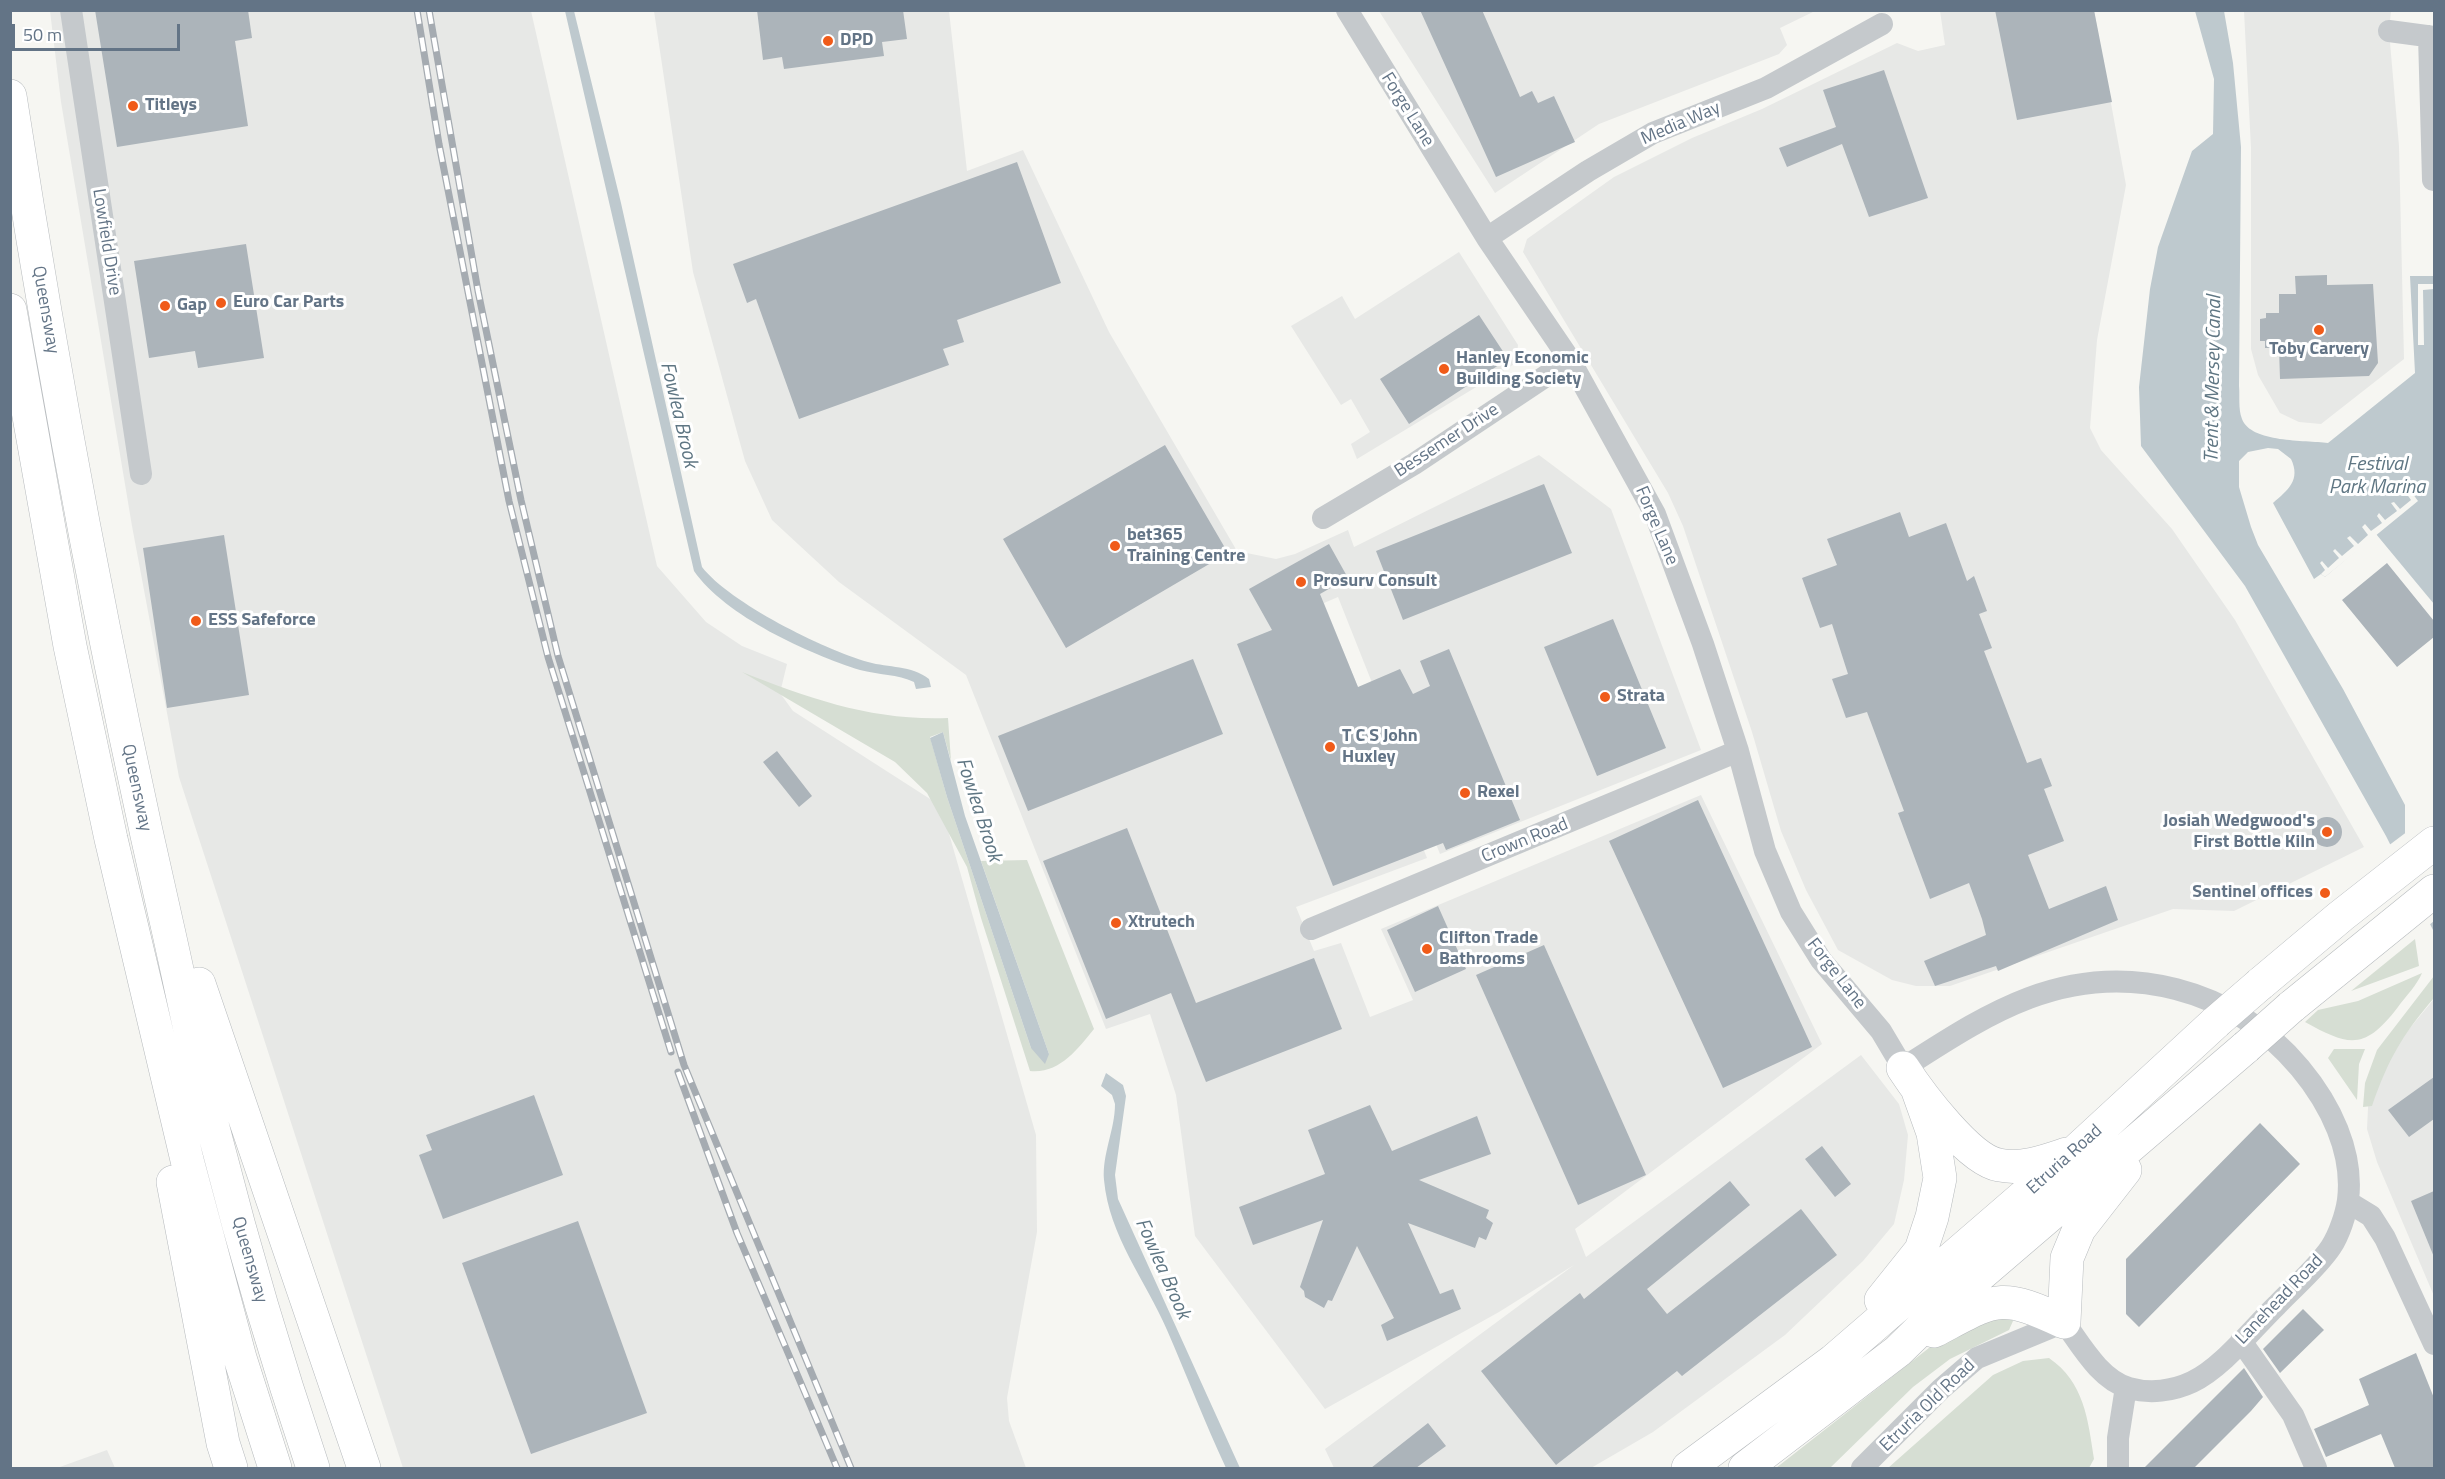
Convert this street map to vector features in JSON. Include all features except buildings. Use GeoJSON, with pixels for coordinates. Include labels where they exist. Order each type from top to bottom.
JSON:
{"type":"FeatureCollection","features":[{"type":"Feature","properties":{"kind":"highway","name":"Queensway"},"geometry":{"type":"LineString","coordinates":[[10,96],[37,264],[106,643],[141,812],[216,1142],[281,1372],[313,1468]]}},
{"type":"Feature","properties":{"kind":"highway","name":"Queensway"},"geometry":{"type":"LineString","coordinates":[[10,310],[70,646],[111,839],[188,1160],[240,1358],[275,1468]]}},
{"type":"Feature","properties":{"kind":"highway"},"geometry":{"type":"LineString","coordinates":[[141,812],[364,1468]]}},
{"type":"Feature","properties":{"kind":"highway"},"geometry":{"type":"LineString","coordinates":[[111,839],[148,1064],[223,1443],[231,1468]]}},
{"type":"Feature","properties":{"kind":"highway","name":"Etruria Road"},"geometry":{"type":"LineString","coordinates":[[1688,1468],[1833,1361],[2075,1152],[2260,984],[2388,878],[2431,846]]}},
{"type":"Feature","properties":{"kind":"highway","name":"Etruria Road"},"geometry":{"type":"LineString","coordinates":[[1745,1468],[1898,1351],[1954,1297],[2290,1007],[2434,891]]}},
{"type":"Feature","properties":{"kind":"highway"},"geometry":{"type":"LineString","coordinates":[[1911,1079],[1971,1150],[1998,1165],[2030,1165],[2075,1152]]}},
{"type":"Feature","properties":{"kind":"highway"},"geometry":{"type":"LineString","coordinates":[[1833,1361],[1921,1250],[1932,1217],[1940,1178],[1933,1133],[1911,1079]]}},
{"type":"Feature","properties":{"kind":"highway"},"geometry":{"type":"LineString","coordinates":[[1898,1351],[1988,1303],[2026,1305],[2064,1322],[2067,1258],[2079,1229],[2171,1112]]}},
{"type":"Feature","properties":{"kind":"street","name":"Lowfield Drive"},"geometry":{"type":"LineString","coordinates":[[71,10],[141,474]]}},
{"type":"Feature","properties":{"kind":"street","name":"Forge Lane"},"geometry":{"type":"LineString","coordinates":[[1347,10],[1487,238],[1570,360],[1655,514],[1703,644],[1738,751],[1765,851],[1791,912],[1821,960],[1881,1031],[1911,1079]]}},
{"type":"Feature","properties":{"kind":"street","name":"Media Way"},"geometry":{"type":"LineString","coordinates":[[1487,238],[1588,171],[1653,133],[1766,88],[1882,24]]}},
{"type":"Feature","properties":{"kind":"street"},"geometry":{"type":"LineString","coordinates":[[2389,31],[2432,36],[2433,180]]}},
{"type":"Feature","properties":{"kind":"street","name":"Bessemer Drive"},"geometry":{"type":"LineString","coordinates":[[1323,518],[1414,464],[1570,360]]}},
{"type":"Feature","properties":{"kind":"street","name":"Crown Road"},"geometry":{"type":"LineString","coordinates":[[1311,929],[1564,826],[1738,751]]}},
{"type":"Feature","properties":{"kind":"street","name":"Lanehead Road"},"geometry":{"type":"LineString","coordinates":[[1911,1079],[1973,1023],[2030,998],[2063,988],[2123,981],[2171,987],[2217,1001],[2251,1021],[2287,1053],[2310,1080],[2335,1124],[2343,1147],[2349,1172],[2348,1202],[2333,1245],[2241,1341],[2193,1382],[2164,1391],[2126,1387],[2105,1374],[2064,1322]]}},
{"type":"Feature","properties":{"kind":"street"},"geometry":{"type":"LineString","coordinates":[[2348,1202],[2371,1216],[2385,1238],[2434,1344]]}},
{"type":"Feature","properties":{"kind":"street","name":"Etruria Old Road"},"geometry":{"type":"LineString","coordinates":[[1862,1468],[1941,1389],[1977,1358],[2064,1322]]}},
{"type":"Feature","properties":{"kind":"street"},"geometry":{"type":"LineString","coordinates":[[2241,1341],[2293,1415],[2316,1468]]}},
{"type":"Feature","properties":{"kind":"street"},"geometry":{"type":"LineString","coordinates":[[2118,1468],[2118,1438],[2126,1387]]}},
{"type":"Feature","properties":{"kind":"shaded area"},"geometry":{"type":"Polygon","coordinates":[[[50,11],[531,11],[657,566],[706,622],[742,646],[787,664],[780,693],[793,711],[941,806],[1036,1135],[1037,1232],[1007,1398],[1009,1421],[1026,1468],[403,1468],[179,777],[132,526],[61,102],[50,11]]]}},
{"type":"Feature","properties":{"kind":"shaded area"},"geometry":{"type":"Polygon","coordinates":[[[654,11],[949,11],[967,171],[1023,150],[1109,332],[1237,551],[1276,559],[1295,554],[1348,530],[1354,547],[1539,455],[1611,509],[1701,750],[1440,854],[1338,597],[1324,603],[1427,858],[1296,907],[1314,951],[1341,943],[1370,1017],[1413,1000],[1381,929],[1701,795],[1822,1044],[1575,1229],[1586,1257],[1861,1055],[1899,1104],[1908,1135],[1904,1180],[1894,1224],[1863,1261],[1785,1335],[1653,1432],[1591,1468],[1334,1468],[1325,1449],[1574,1265],[1499,1312],[1325,1409],[1195,1236],[1176,1095],[1150,1014],[1106,1029],[966,675],[839,582],[772,520],[745,461],[693,272],[654,11]]]}},
{"type":"Feature","properties":{"kind":"shaded area"},"geometry":{"type":"Polygon","coordinates":[[[1379,11],[1815,11],[1780,28],[1787,45],[1779,54],[1599,124],[1495,193],[1379,11]]]}},
{"type":"Feature","properties":{"kind":"shaded area"},"geometry":{"type":"Polygon","coordinates":[[[1940,11],[2094,11],[2126,185],[2097,340],[2090,428],[2101,450],[2172,529],[2235,620],[2364,847],[2234,911],[2173,909],[1950,986],[1916,986],[1892,980],[1838,950],[1806,890],[1781,831],[1752,732],[1683,526],[1668,493],[1523,252],[1527,239],[1614,177],[1692,138],[1762,109],[1897,43],[1918,51],[1945,45],[1940,11]]]}},
{"type":"Feature","properties":{"kind":"shaded area"},"geometry":{"type":"Polygon","coordinates":[[[2244,11],[2391,11],[2389,31],[2399,146],[2404,359],[2321,424],[2299,422],[2280,413],[2258,375],[2251,349],[2251,148],[2244,11]]]}},
{"type":"Feature","properties":{"kind":"shaded area"},"geometry":{"type":"Polygon","coordinates":[[[1459,252],[1518,345],[1516,363],[1357,459],[1351,444],[1370,432],[1351,399],[1341,405],[1291,326],[1342,296],[1355,319],[1459,252]]]}},
{"type":"Feature","properties":{"kind":"shaded area"},"geometry":{"type":"Polygon","coordinates":[[[742,672],[818,699],[868,712],[920,718],[948,718],[951,761],[943,732],[930,737],[947,797],[1031,1048],[1049,1054],[981,861],[1027,860],[1094,1029],[1067,1059],[1050,1069],[1030,1071],[967,867],[927,793],[895,762],[742,672]]]}},
{"type":"Feature","properties":{"kind":"shaded area"},"geometry":{"type":"Polygon","coordinates":[[[2415,939],[2419,966],[2351,991],[2415,939]]]}},
{"type":"Feature","properties":{"kind":"shaded area"},"geometry":{"type":"Polygon","coordinates":[[[2422,973],[2386,1021],[2366,1037],[2346,1040],[2305,1022],[2318,1010],[2358,1001],[2422,973]]]}},
{"type":"Feature","properties":{"kind":"shaded area"},"geometry":{"type":"Polygon","coordinates":[[[2434,976],[2434,998],[2397,1049],[2372,1106],[2363,1107],[2365,1083],[2377,1050],[2434,976]]]}},
{"type":"Feature","properties":{"kind":"shaded area"},"geometry":{"type":"Polygon","coordinates":[[[2434,999],[2434,1296],[2377,1162],[2367,1129],[2369,1087],[2376,1069],[2434,999]]]}},
{"type":"Feature","properties":{"kind":"shaded area"},"geometry":{"type":"Polygon","coordinates":[[[2334,1049],[2365,1049],[2359,1064],[2357,1100],[2328,1058],[2334,1049]]]}},
{"type":"Feature","properties":{"kind":"shaded area"},"geometry":{"type":"Polygon","coordinates":[[[1989,1313],[2010,1315],[2013,1321],[2009,1330],[1950,1359],[1913,1387],[1830,1468],[1776,1468],[1934,1344],[1989,1313]]]}},
{"type":"Feature","properties":{"kind":"shaded area"},"geometry":{"type":"Polygon","coordinates":[[[2049,1358],[2070,1378],[2082,1403],[2094,1459],[2089,1468],[1888,1468],[1993,1375],[2023,1361],[2049,1358]]]}},
{"type":"Feature","properties":{"kind":"shaded area"},"geometry":{"type":"Polygon","coordinates":[[[107,1450],[115,1468],[57,1468],[107,1450]]]}},
{"type":"Feature","properties":{"kind":"water"},"geometry":{"type":"Polygon","coordinates":[[[565,11],[574,11],[621,203],[702,567],[733,595],[803,636],[868,662],[915,671],[929,679],[931,687],[916,689],[914,682],[908,679],[860,670],[793,644],[747,618],[726,603],[708,588],[694,571],[565,11]]]}},
{"type":"Feature","properties":{"kind":"water"},"geometry":{"type":"Polygon","coordinates":[[[2195,11],[2224,11],[2233,63],[2241,147],[2239,402],[2242,419],[2247,427],[2280,439],[2328,443],[2415,373],[2410,276],[2434,276],[2434,604],[2376,534],[2325,577],[2321,574],[2314,579],[2273,503],[2288,489],[2295,473],[2291,459],[2278,449],[2268,448],[2248,452],[2239,461],[2239,487],[2258,545],[2343,689],[2405,805],[2405,835],[2434,900],[2434,932],[2386,836],[2245,586],[2141,446],[2139,387],[2150,289],[2158,247],[2192,151],[2213,134],[2214,79],[2195,11]]]}},
{"type":"Feature","properties":{"kind":"water"},"geometry":{"type":"Polygon","coordinates":[[[943,732],[965,816],[1049,1054],[1045,1064],[1031,1048],[947,797],[930,738],[943,732]]]}},
{"type":"Feature","properties":{"kind":"water"},"geometry":{"type":"Polygon","coordinates":[[[1106,1073],[1123,1085],[1126,1096],[1115,1175],[1118,1199],[1240,1468],[1226,1468],[1167,1330],[1113,1220],[1107,1201],[1104,1170],[1115,1104],[1112,1095],[1101,1086],[1106,1073]]]}},
{"type":"Feature","properties":{"kind":"pier"},"geometry":{"type":"Polygon","coordinates":[[[2418,284],[2434,284],[2434,289],[2423,290],[2424,345],[2418,345],[2418,284]]]}},
{"type":"Feature","properties":{"kind":"pier"},"geometry":{"type":"Polygon","coordinates":[[[2410,490],[2418,501],[2325,577],[2321,574],[2325,570],[2320,563],[2322,561],[2328,568],[2339,558],[2333,551],[2335,549],[2342,556],[2354,546],[2347,538],[2350,536],[2358,544],[2368,535],[2362,527],[2365,524],[2371,531],[2382,523],[2377,516],[2379,513],[2385,520],[2397,511],[2391,503],[2394,502],[2400,509],[2411,500],[2406,493],[2410,490]]]}},
{"type":"Feature","properties":{"kind":"pier"},"geometry":{"type":"Polygon","coordinates":[[[2408,831],[2434,893],[2434,921],[2428,926],[2388,846],[2408,831]]]}},
{"type":"Feature","properties":{"kind":"railway"},"geometry":{"type":"LineString","coordinates":[[417,10],[439,144],[509,501],[548,657],[671,1052]]}},
{"type":"Feature","properties":{"kind":"railway"},"geometry":{"type":"LineString","coordinates":[[429,10],[478,291],[521,500],[558,656],[684,1065],[851,1468]]}},
{"type":"Feature","properties":{"kind":"railway"},"geometry":{"type":"LineString","coordinates":[[678,1072],[737,1233],[837,1468]]}},
{"type":"Feature","properties":{"kind":"place","name":"DPD"},"geometry":{"type":"Point","coordinates":[828,41]}},
{"type":"Feature","properties":{"kind":"place","name":"Titleys"},"geometry":{"type":"Point","coordinates":[133,106]}},
{"type":"Feature","properties":{"kind":"place","name":"Euro Car Parts"},"geometry":{"type":"Point","coordinates":[221,303]}},
{"type":"Feature","properties":{"kind":"place","name":"Gap"},"geometry":{"type":"Point","coordinates":[165,306]}},
{"type":"Feature","properties":{"kind":"place","name":"Toby Carvery"},"geometry":{"type":"Point","coordinates":[2319,330]}},
{"type":"Feature","properties":{"kind":"place","name":"Hanley Economic Building Society"},"geometry":{"type":"Point","coordinates":[1444,369]}},
{"type":"Feature","properties":{"kind":"place","name":"bet365 Training Centre"},"geometry":{"type":"Point","coordinates":[1115,546]}},
{"type":"Feature","properties":{"kind":"place","name":"Prosurv Consult"},"geometry":{"type":"Point","coordinates":[1301,582]}},
{"type":"Feature","properties":{"kind":"place","name":"ESS Safeforce"},"geometry":{"type":"Point","coordinates":[196,621]}},
{"type":"Feature","properties":{"kind":"place","name":"Strata"},"geometry":{"type":"Point","coordinates":[1605,697]}},
{"type":"Feature","properties":{"kind":"place","name":"T C S John Huxley"},"geometry":{"type":"Point","coordinates":[1330,747]}},
{"type":"Feature","properties":{"kind":"place","name":"Rexel"},"geometry":{"type":"Point","coordinates":[1465,793]}},
{"type":"Feature","properties":{"kind":"place","name":"Josiah Wedgwood's First Bottle Kiln"},"geometry":{"type":"Point","coordinates":[2327,832]}},
{"type":"Feature","properties":{"kind":"place","name":"Sentinel offices"},"geometry":{"type":"Point","coordinates":[2325,893]}},
{"type":"Feature","properties":{"kind":"place","name":"Xtrutech"},"geometry":{"type":"Point","coordinates":[1116,923]}},
{"type":"Feature","properties":{"kind":"place","name":"Clifton Trade Bathrooms"},"geometry":{"type":"Point","coordinates":[1427,949]}},
{"type":"Feature","properties":{"kind":"water label","name":"Trent & Mersey Canal"},"geometry":{"type":"Point","coordinates":[2214,379]}},
{"type":"Feature","properties":{"kind":"water label","name":"Fowlea Brook"},"geometry":{"type":"Point","coordinates":[678,415]}},
{"type":"Feature","properties":{"kind":"water label","name":"Festival Park Marina"},"geometry":{"type":"Point","coordinates":[2377,476]}},
{"type":"Feature","properties":{"kind":"water label","name":"Fowlea Brook"},"geometry":{"type":"Point","coordinates":[978,810]}},
{"type":"Feature","properties":{"kind":"water label","name":"Fowlea Brook"},"geometry":{"type":"Point","coordinates":[1162,1269]}}]}
